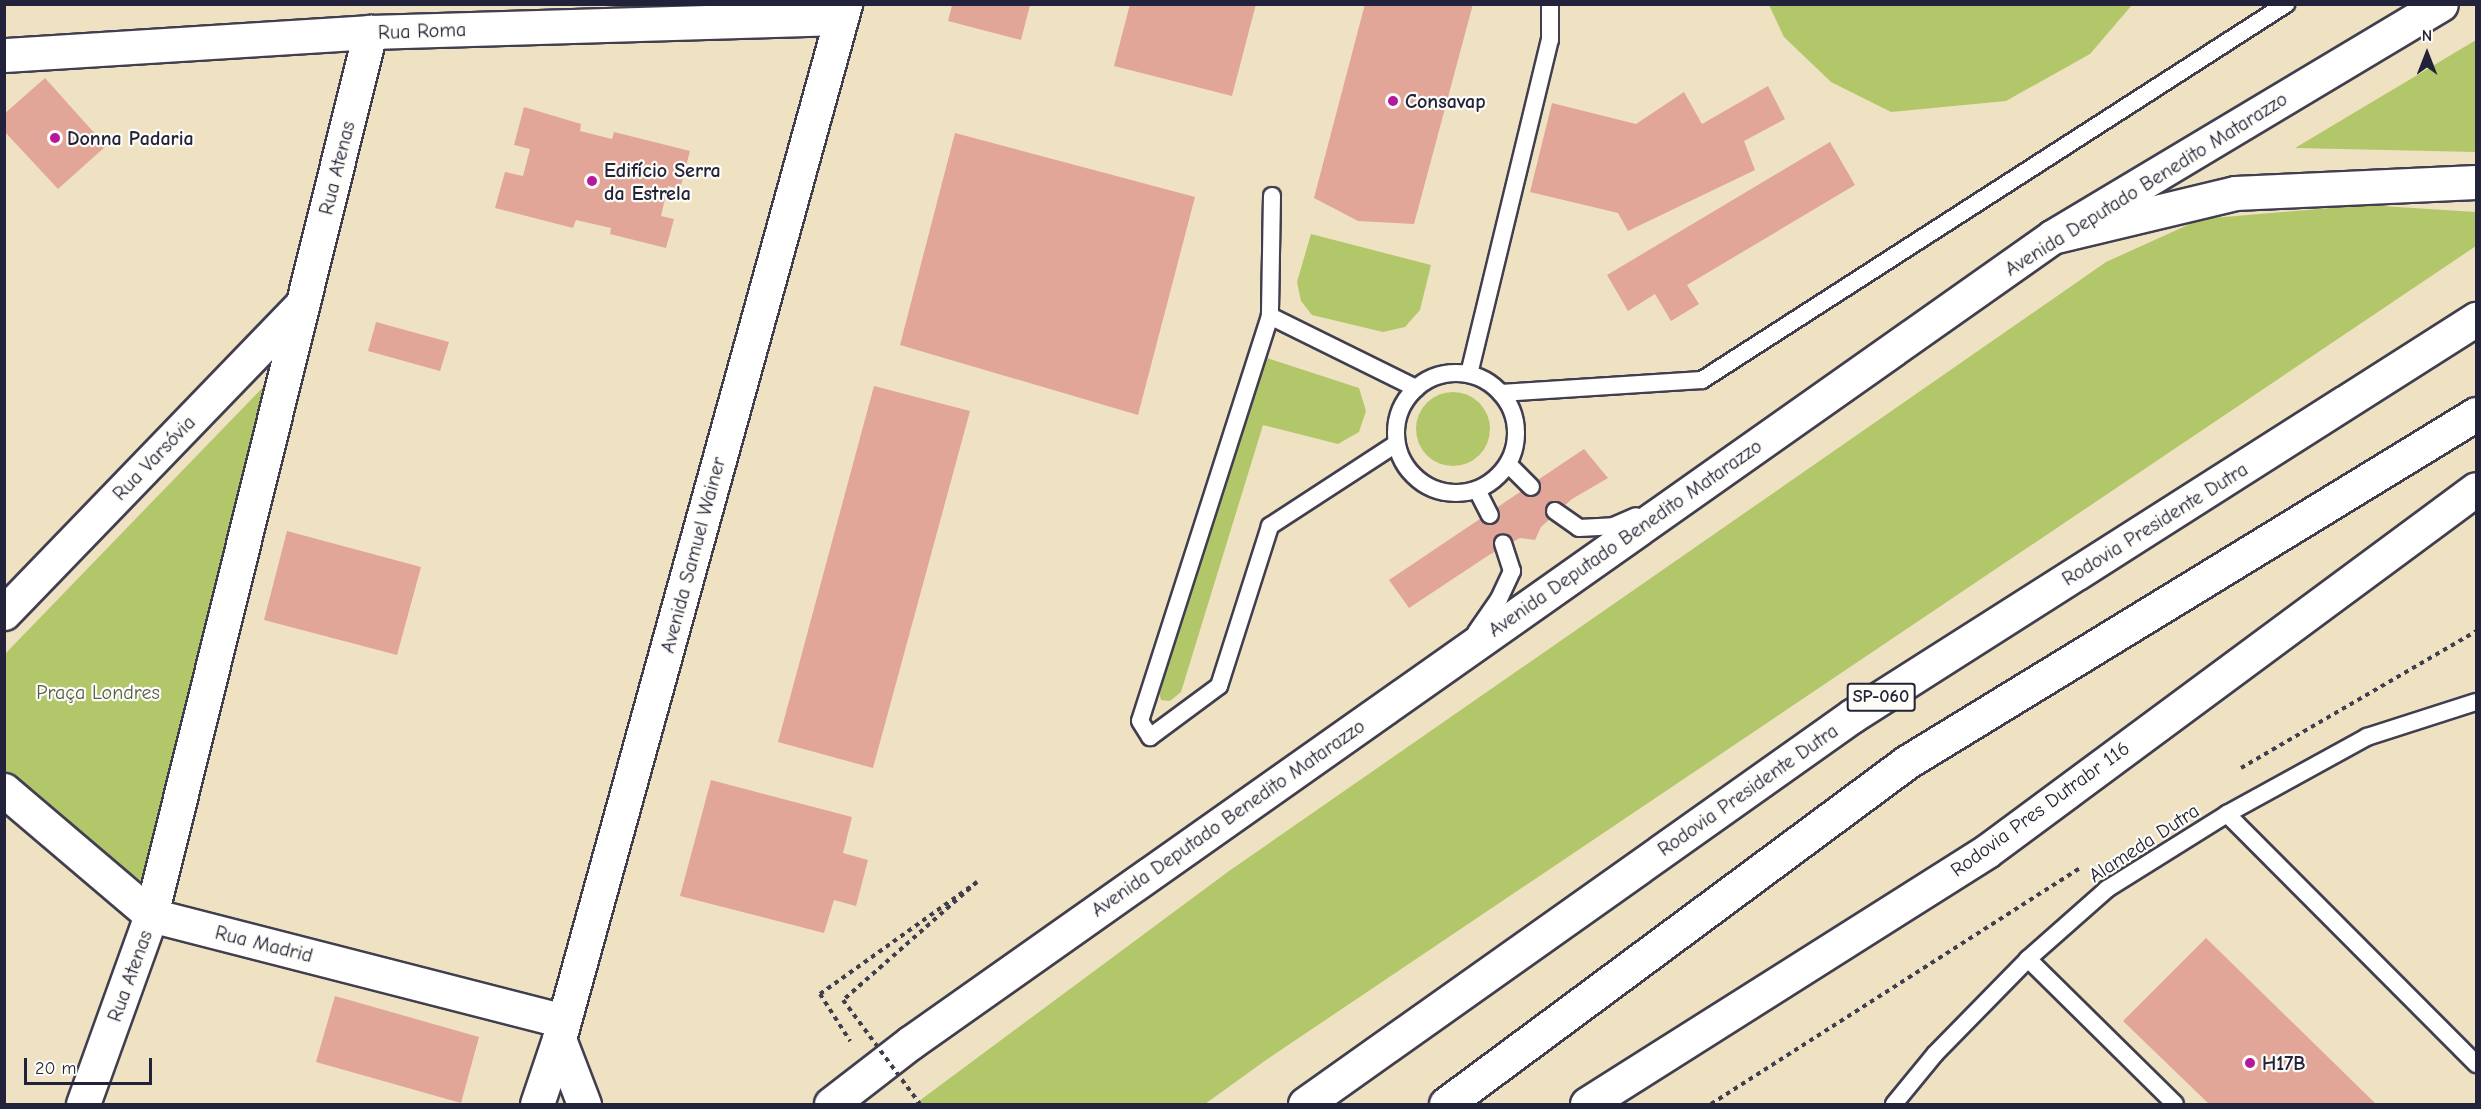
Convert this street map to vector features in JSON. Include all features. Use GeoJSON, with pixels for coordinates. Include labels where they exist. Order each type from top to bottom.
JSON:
{"type":"FeatureCollection","features":[{"type":"Feature","properties":{"kind":"main road","name":"Avenida Deputado Benedito Matarazzo"},"geometry":{"type":"LineString","coordinates":[[831,1104],[872,1075],[910,1043],[2052,237],[2441,4]]}},
{"type":"Feature","properties":{"kind":"main road","name":"Rua Roma"},"geometry":{"type":"LineString","coordinates":[[4,55],[370,32],[843,11]]}},
{"type":"Feature","properties":{"kind":"main road","name":"Avenida Samuel Wainer"},"geometry":{"type":"LineString","coordinates":[[537,1104],[562,1030],[843,11]]}},
{"type":"Feature","properties":{"kind":"main road","name":"Rua Atenas"},"geometry":{"type":"LineString","coordinates":[[303,303],[370,32]]}},
{"type":"Feature","properties":{"kind":"main road"},"geometry":{"type":"LineString","coordinates":[[2052,237],[2235,193],[2476,182]]}},
{"type":"Feature","properties":{"kind":"main road"},"geometry":{"type":"LineString","coordinates":[[151,915],[303,303]]}},
{"type":"Feature","properties":{"kind":"main road","name":"Rua Varsóvia"},"geometry":{"type":"LineString","coordinates":[[4,613],[303,303]]}},
{"type":"Feature","properties":{"kind":"main road","name":"Rodovia Presidente Dutra"},"geometry":{"type":"LineString","coordinates":[[1305,1104],[1852,716],[2476,319]]}},
{"type":"Feature","properties":{"kind":"main road"},"geometry":{"type":"LineString","coordinates":[[1446,1104],[1907,762],[2476,414]]}},
{"type":"Feature","properties":{"kind":"main road","name":"Rodovia Pres Dutrabr 116"},"geometry":{"type":"LineString","coordinates":[[1587,1104],[1987,851],[2476,489]]}},
{"type":"Feature","properties":{"kind":"main road"},"geometry":{"type":"LineString","coordinates":[[2428,524],[2476,496]]}},
{"type":"Feature","properties":{"kind":"main road","name":"Rua Madrid"},"geometry":{"type":"LineString","coordinates":[[4,790],[151,915],[562,1030]]}},
{"type":"Feature","properties":{"kind":"main road","name":"Rua Atenas"},"geometry":{"type":"LineString","coordinates":[[83,1104],[151,915]]}},
{"type":"Feature","properties":{"kind":"main road"},"geometry":{"type":"LineString","coordinates":[[562,1030],[584,1104]]}},
{"type":"Feature","properties":{"kind":"lane"},"geometry":{"type":"LineString","coordinates":[[1469,374],[1550,40],[1550,4]]}},
{"type":"Feature","properties":{"kind":"lane"},"geometry":{"type":"LineString","coordinates":[[1501,393],[1702,380],[2286,4]]}},
{"type":"Feature","properties":{"kind":"lane"},"geometry":{"type":"LineString","coordinates":[[1272,196],[1270,316],[1140,721],[1150,736],[1219,686],[1270,526],[1396,444]]}},
{"type":"Feature","properties":{"kind":"lane"},"geometry":{"type":"LineString","coordinates":[[1270,316],[1416,388]]}},
{"type":"Feature","properties":{"kind":"lane"},"geometry":{"type":"LineString","coordinates":[[1469,374],[1487,380],[1501,393],[1513,410],[1516,427],[1509,465],[1477,490],[1456,493],[1436,490],[1411,471],[1396,444],[1396,424],[1403,404],[1416,388],[1441,375],[1469,374]]}},
{"type":"Feature","properties":{"kind":"lane"},"geometry":{"type":"LineString","coordinates":[[1509,465],[1531,487]]}},
{"type":"Feature","properties":{"kind":"lane"},"geometry":{"type":"LineString","coordinates":[[1477,490],[1490,515]]}},
{"type":"Feature","properties":{"kind":"lane"},"geometry":{"type":"LineString","coordinates":[[1555,512],[1579,528],[1613,526],[1684,497]]}},
{"type":"Feature","properties":{"kind":"lane"},"geometry":{"type":"LineString","coordinates":[[1458,656],[1499,599],[1512,571],[1503,543]]}},
{"type":"Feature","properties":{"kind":"lane","name":"Alameda Dutra"},"geometry":{"type":"LineString","coordinates":[[1894,1104],[1935,1054],[2028,959],[2107,889],[2227,814],[2367,737],[2476,702]]}},
{"type":"Feature","properties":{"kind":"lane"},"geometry":{"type":"LineString","coordinates":[[2227,814],[2476,1064]]}},
{"type":"Feature","properties":{"kind":"lane"},"geometry":{"type":"LineString","coordinates":[[2028,959],[2175,1104]]}},
{"type":"Feature","properties":{"kind":"path"},"geometry":{"type":"LineString","coordinates":[[872,1075],[820,994],[977,882],[843,1000],[920,1104]]}},
{"type":"Feature","properties":{"kind":"green space"},"geometry":{"type":"Polygon","coordinates":[[[1769,5],[2132,5],[2090,54],[2006,101],[1891,112],[1831,82],[1784,37],[1769,5]]]}},
{"type":"Feature","properties":{"kind":"green space"},"geometry":{"type":"Polygon","coordinates":[[[2476,40],[2476,152],[2295,148],[2476,40]]]}},
{"type":"Feature","properties":{"kind":"green space"},"geometry":{"type":"Polygon","coordinates":[[[2366,205],[2476,212],[2476,246],[1266,1060],[1205,1104],[915,1104],[1229,871],[2106,262],[2201,219],[2366,205]]]}},
{"type":"Feature","properties":{"kind":"green space"},"geometry":{"type":"Polygon","coordinates":[[[1311,234],[1431,265],[1420,310],[1405,327],[1383,332],[1312,315],[1301,301],[1297,282],[1311,234]]]}},
{"type":"Feature","properties":{"kind":"green space"},"geometry":{"type":"Polygon","coordinates":[[[1264,357],[1359,388],[1366,411],[1359,432],[1338,444],[1263,425],[1181,692],[1170,701],[1161,700],[1158,688],[1264,357]]]}},
{"type":"Feature","properties":{"kind":"green space","name":"Praça Londres"},"geometry":{"type":"Polygon","coordinates":[[[267,383],[149,887],[5,777],[4,655],[267,383]]]}},
{"type":"Feature","properties":{"kind":"green space"},"geometry":{"type":"Polygon","coordinates":[[[1453,392],[1474,398],[1484,408],[1490,429],[1484,450],[1474,460],[1453,466],[1432,460],[1422,450],[1416,429],[1422,408],[1432,398],[1453,392]]]}},
{"type":"Feature","properties":{"kind":"building"},"geometry":{"type":"Polygon","coordinates":[[[1130,4],[1256,4],[1232,96],[1114,66],[1130,4]]]}},
{"type":"Feature","properties":{"kind":"building","name":"Consavap"},"geometry":{"type":"Polygon","coordinates":[[[1365,4],[1473,4],[1414,224],[1358,221],[1314,198],[1365,4]]]}},
{"type":"Feature","properties":{"kind":"building"},"geometry":{"type":"Polygon","coordinates":[[[952,5],[1030,5],[1021,40],[948,21],[952,5]]]}},
{"type":"Feature","properties":{"kind":"building","name":"Donna Padaria"},"geometry":{"type":"Polygon","coordinates":[[[45,78],[106,146],[58,189],[4,131],[4,114],[45,78]]]}},
{"type":"Feature","properties":{"kind":"building"},"geometry":{"type":"Polygon","coordinates":[[[1768,86],[1785,119],[1744,141],[1755,170],[1628,231],[1618,213],[1530,192],[1552,103],[1636,124],[1684,92],[1702,124],[1768,86]]]}},
{"type":"Feature","properties":{"kind":"building","name":"Edifício Serra da Estrela"},"geometry":{"type":"Polygon","coordinates":[[[524,107],[581,124],[580,131],[612,139],[614,132],[690,151],[680,189],[668,186],[661,216],[674,219],[666,248],[610,234],[611,228],[576,220],[573,228],[495,208],[505,172],[523,176],[530,149],[514,145],[524,107]]]}},
{"type":"Feature","properties":{"kind":"building"},"geometry":{"type":"Polygon","coordinates":[[[955,133],[1195,197],[1138,415],[900,345],[955,133]]]}},
{"type":"Feature","properties":{"kind":"building"},"geometry":{"type":"Polygon","coordinates":[[[1830,142],[1855,185],[1687,285],[1699,304],[1671,321],[1655,294],[1628,311],[1607,275],[1830,142]]]}},
{"type":"Feature","properties":{"kind":"building"},"geometry":{"type":"Polygon","coordinates":[[[376,322],[449,342],[440,371],[368,351],[376,322]]]}},
{"type":"Feature","properties":{"kind":"building"},"geometry":{"type":"Polygon","coordinates":[[[874,386],[970,411],[873,768],[778,742],[874,386]]]}},
{"type":"Feature","properties":{"kind":"building"},"geometry":{"type":"Polygon","coordinates":[[[1584,449],[1608,478],[1572,499],[1541,527],[1535,540],[1520,538],[1489,555],[1409,608],[1389,580],[1584,449]]]}},
{"type":"Feature","properties":{"kind":"building"},"geometry":{"type":"Polygon","coordinates":[[[287,531],[421,567],[397,655],[264,620],[287,531]]]}},
{"type":"Feature","properties":{"kind":"building"},"geometry":{"type":"Polygon","coordinates":[[[711,780],[852,817],[843,853],[868,860],[856,906],[834,900],[824,933],[680,896],[711,780]]]}},
{"type":"Feature","properties":{"kind":"building","name":"H17B"},"geometry":{"type":"Polygon","coordinates":[[[2206,938],[2376,1104],[2209,1104],[2123,1021],[2206,938]]]}},
{"type":"Feature","properties":{"kind":"building"},"geometry":{"type":"Polygon","coordinates":[[[335,996],[479,1037],[461,1103],[316,1062],[335,996]]]}},
{"type":"Feature","properties":{"kind":"place","name":"Consavap"},"geometry":{"type":"Point","coordinates":[1393,101]}},
{"type":"Feature","properties":{"kind":"place","name":"Donna Padaria"},"geometry":{"type":"Point","coordinates":[55,138]}},
{"type":"Feature","properties":{"kind":"place","name":"Edifício Serra da Estrela"},"geometry":{"type":"Point","coordinates":[592,181]}},
{"type":"Feature","properties":{"kind":"place","name":"H17B"},"geometry":{"type":"Point","coordinates":[2250,1063]}}]}
